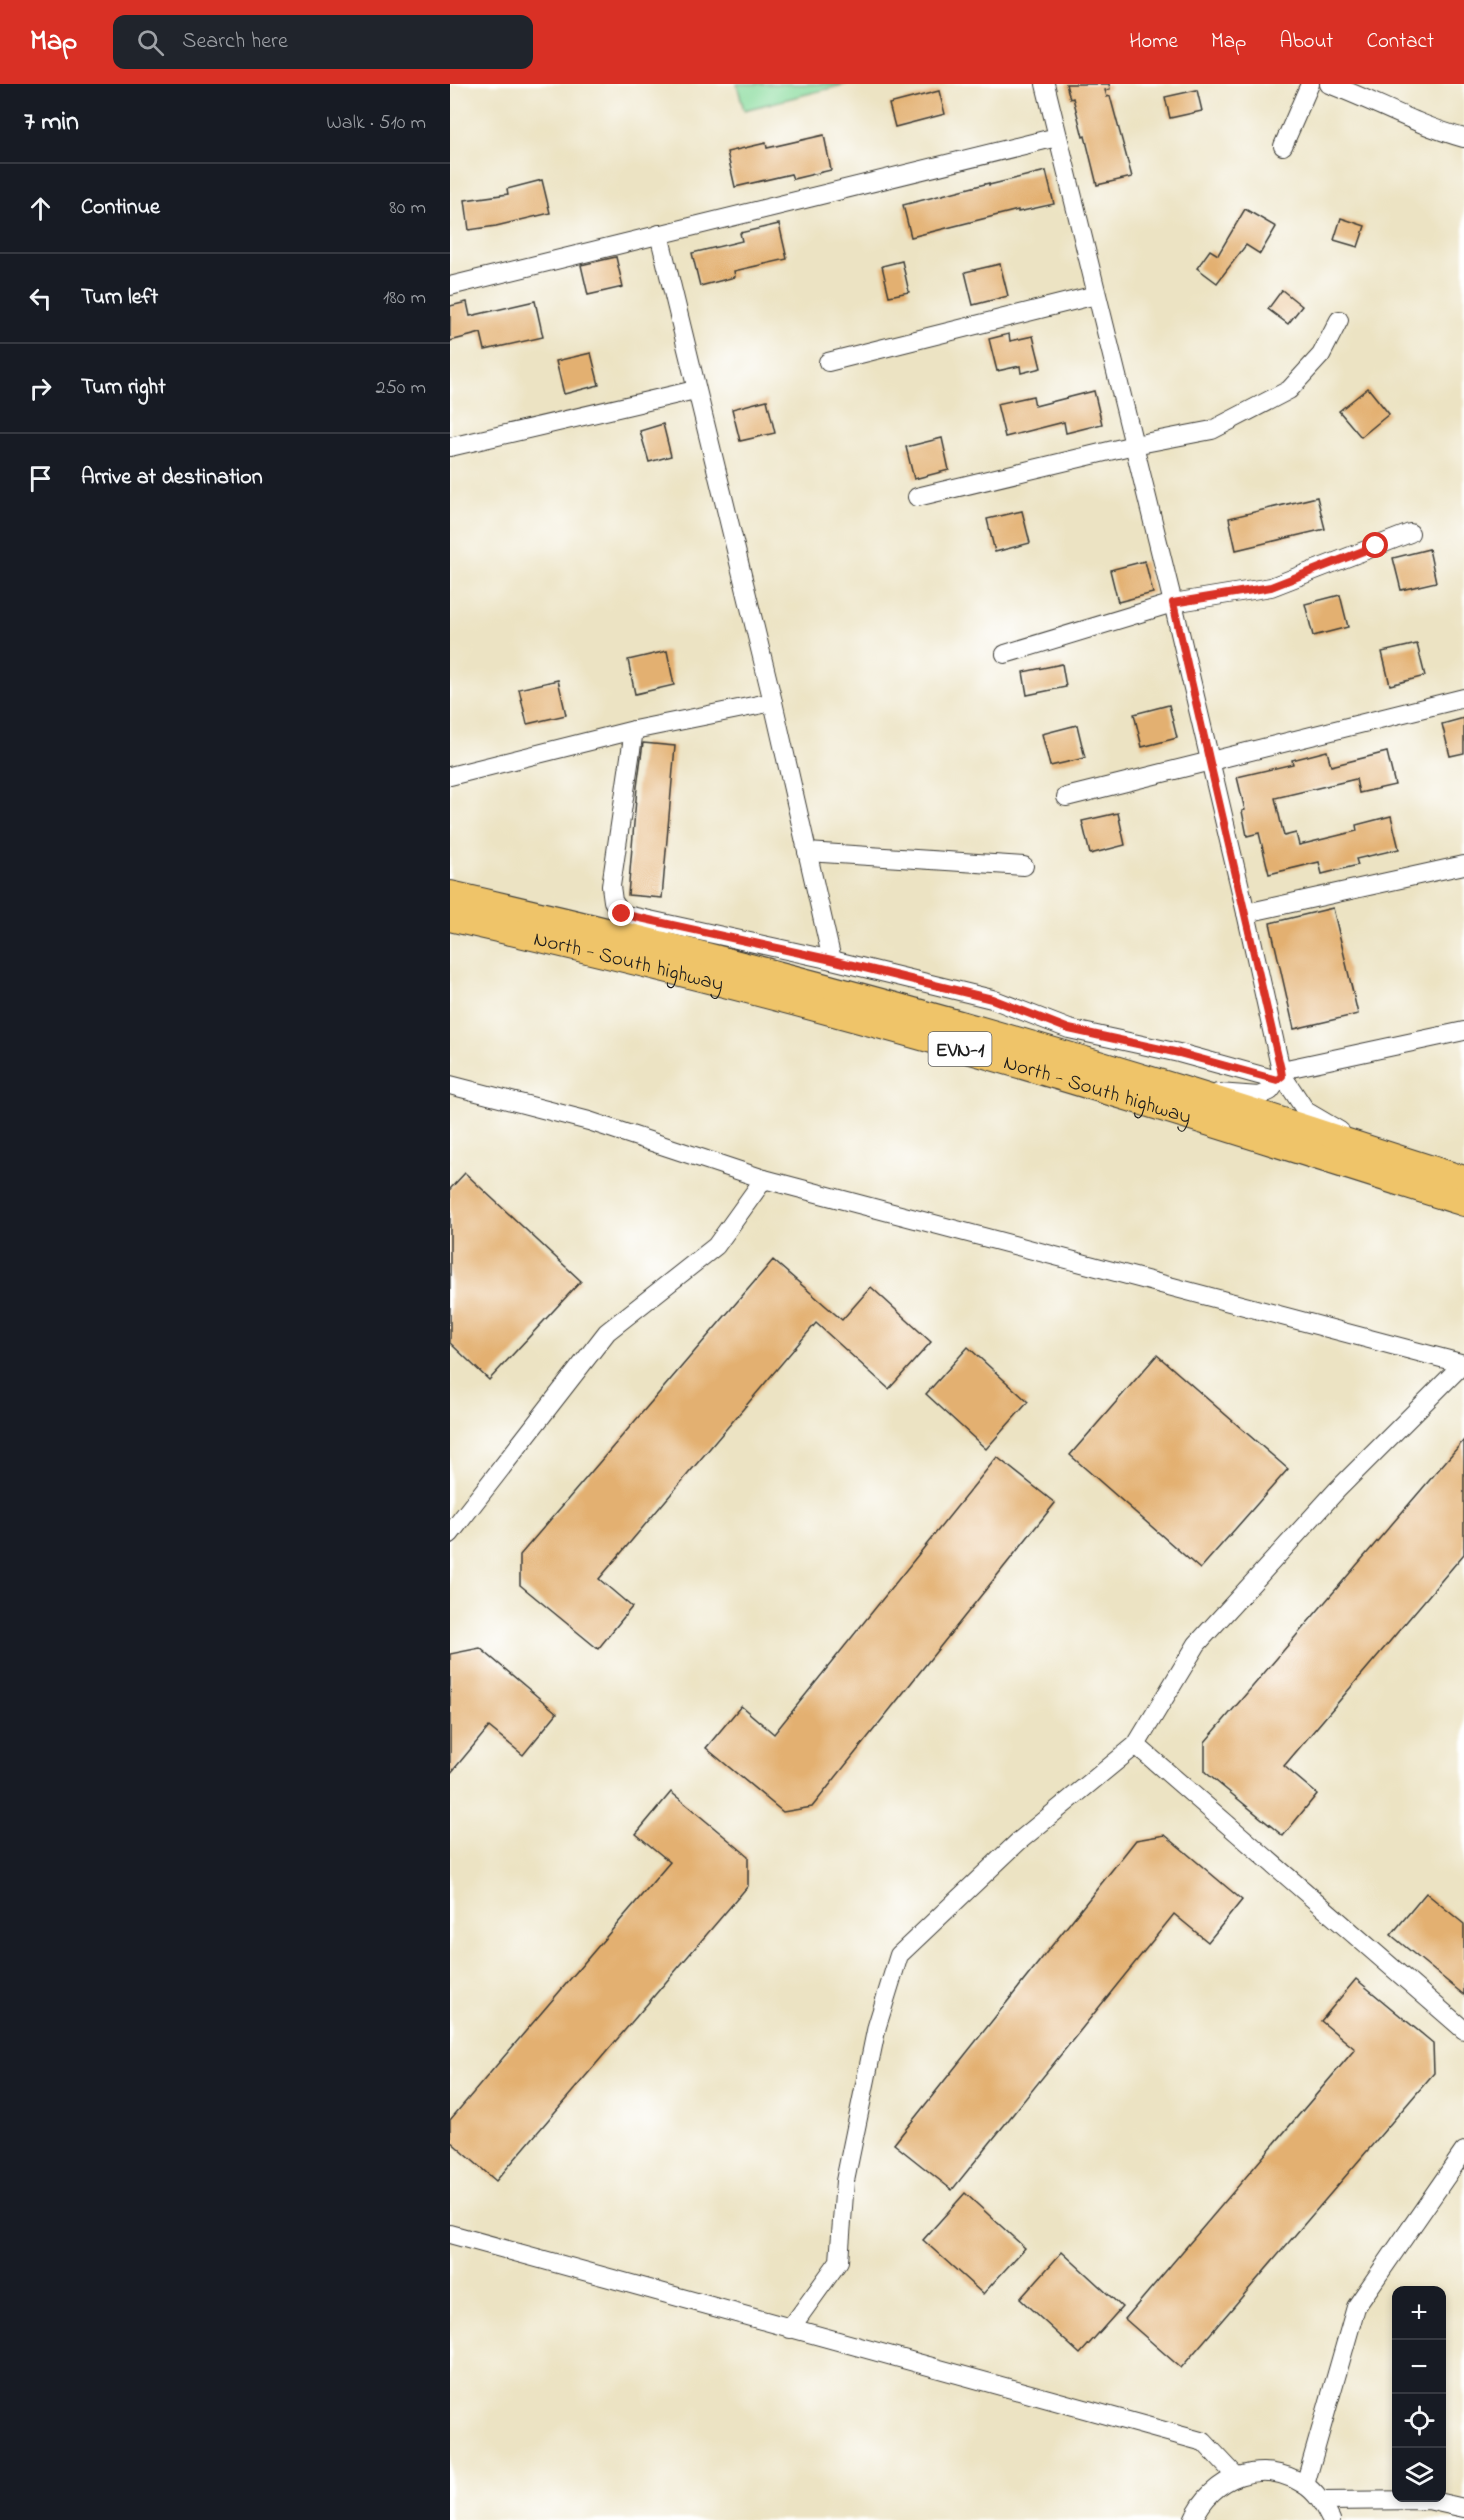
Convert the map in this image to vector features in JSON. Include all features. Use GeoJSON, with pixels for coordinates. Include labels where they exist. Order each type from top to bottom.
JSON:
{"type":"FeatureCollection","features":[{"type":"Feature","properties":{"kind":"highway","name":"North - South highway"},"geometry":{"type":"LineString","coordinates":[[450,894],[693,952],[877,1001],[1184,1090],[1464,1179]]}},
{"type":"Feature","properties":{"kind":"highway","name":"North - South highway"},"geometry":{"type":"LineString","coordinates":[[450,918],[642,962],[858,1019],[1159,1107],[1464,1203]]}},
{"type":"Feature","properties":{"kind":"street"},"geometry":{"type":"LineString","coordinates":[[1045,84],[1210,759],[1246,913],[1280,1075],[1306,1111],[1374,1152]]}},
{"type":"Feature","properties":{"kind":"street"},"geometry":{"type":"LineString","coordinates":[[1283,146],[1310,84]]}},
{"type":"Feature","properties":{"kind":"street"},"geometry":{"type":"LineString","coordinates":[[1329,84],[1360,95],[1433,129],[1464,138]]}},
{"type":"Feature","properties":{"kind":"street"},"geometry":{"type":"LineString","coordinates":[[450,286],[1057,137]]}},
{"type":"Feature","properties":{"kind":"street"},"geometry":{"type":"LineString","coordinates":[[659,234],[832,960]]}},
{"type":"Feature","properties":{"kind":"street"},"geometry":{"type":"LineString","coordinates":[[828,362],[1096,295]]}},
{"type":"Feature","properties":{"kind":"street"},"geometry":{"type":"LineString","coordinates":[[917,497],[1134,445],[1212,430],[1289,390],[1321,355],[1339,320]]}},
{"type":"Feature","properties":{"kind":"street"},"geometry":{"type":"LineString","coordinates":[[450,447],[695,390]]}},
{"type":"Feature","properties":{"kind":"street"},"geometry":{"type":"LineString","coordinates":[[1005,654],[1173,603],[1271,587],[1410,533]]}},
{"type":"Feature","properties":{"kind":"street"},"geometry":{"type":"LineString","coordinates":[[1066,797],[1210,759],[1464,698]]}},
{"type":"Feature","properties":{"kind":"street"},"geometry":{"type":"LineString","coordinates":[[450,776],[634,730],[772,702]]}},
{"type":"Feature","properties":{"kind":"street"},"geometry":{"type":"LineString","coordinates":[[634,730],[611,886],[614,901],[622,914],[832,960],[992,999],[1069,1029],[1280,1075],[1464,1031]]}},
{"type":"Feature","properties":{"kind":"street"},"geometry":{"type":"LineString","coordinates":[[807,852],[1024,866]]}},
{"type":"Feature","properties":{"kind":"street"},"geometry":{"type":"LineString","coordinates":[[1246,913],[1464,865]]}},
{"type":"Feature","properties":{"kind":"street"},"geometry":{"type":"LineString","coordinates":[[1184,1090],[1259,1096],[1270,1091],[1280,1075]]}},
{"type":"Feature","properties":{"kind":"street"},"geometry":{"type":"LineString","coordinates":[[450,1085],[589,1121],[764,1179],[1464,1364]]}},
{"type":"Feature","properties":{"kind":"street"},"geometry":{"type":"LineString","coordinates":[[450,1534],[607,1332],[716,1246],[764,1179]]}},
{"type":"Feature","properties":{"kind":"street"},"geometry":{"type":"LineString","coordinates":[[790,2329],[839,2261],[845,2181],[877,2026],[899,1955],[1018,1842],[1136,1745],[1197,1644],[1337,1490],[1464,1364]]}},
{"type":"Feature","properties":{"kind":"street"},"geometry":{"type":"LineString","coordinates":[[1136,1745],[1464,2030]]}},
{"type":"Feature","properties":{"kind":"street"},"geometry":{"type":"LineString","coordinates":[[1305,2485],[1356,2307],[1464,2151]]}},
{"type":"Feature","properties":{"kind":"street"},"geometry":{"type":"LineString","coordinates":[[450,2235],[1204,2442],[1236,2476]]}},
{"type":"Feature","properties":{"kind":"street"},"geometry":{"type":"LineString","coordinates":[[1193,2520],[1199,2505],[1215,2488],[1236,2476],[1259,2471],[1283,2474],[1305,2485],[1322,2502],[1331,2520]]}},
{"type":"Feature","properties":{"kind":"street"},"geometry":{"type":"LineString","coordinates":[[1322,2502],[1428,2500],[1464,2508]]}},
{"type":"Feature","properties":{"kind":"green space"},"geometry":{"type":"Polygon","coordinates":[[[737,84],[847,84],[744,110],[737,84]]]}},
{"type":"Feature","properties":{"kind":"building"},"geometry":{"type":"Polygon","coordinates":[[[1066,84],[1109,84],[1110,89],[1105,90],[1107,97],[1110,96],[1132,177],[1097,185],[1085,136],[1083,137],[1073,98],[1070,99],[1066,84]]]}},
{"type":"Feature","properties":{"kind":"building"},"geometry":{"type":"Polygon","coordinates":[[[1197,90],[1202,111],[1170,118],[1165,97],[1197,90]]]}},
{"type":"Feature","properties":{"kind":"building"},"geometry":{"type":"Polygon","coordinates":[[[939,91],[945,114],[895,127],[889,104],[939,91]]]}},
{"type":"Feature","properties":{"kind":"building"},"geometry":{"type":"Polygon","coordinates":[[[824,135],[831,170],[793,179],[791,174],[735,187],[727,152],[766,143],[767,148],[824,135]]]}},
{"type":"Feature","properties":{"kind":"building"},"geometry":{"type":"Polygon","coordinates":[[[1046,171],[1054,204],[1018,212],[1018,210],[911,237],[903,205],[1046,171]]]}},
{"type":"Feature","properties":{"kind":"building"},"geometry":{"type":"Polygon","coordinates":[[[542,180],[550,213],[469,230],[465,200],[508,194],[507,189],[542,180]]]}},
{"type":"Feature","properties":{"kind":"building"},"geometry":{"type":"Polygon","coordinates":[[[1245,209],[1276,227],[1260,254],[1246,245],[1217,283],[1197,268],[1210,250],[1218,255],[1245,209]]]}},
{"type":"Feature","properties":{"kind":"building"},"geometry":{"type":"Polygon","coordinates":[[[1341,218],[1365,226],[1358,247],[1334,240],[1341,218]]]}},
{"type":"Feature","properties":{"kind":"building"},"geometry":{"type":"Polygon","coordinates":[[[779,224],[787,259],[734,271],[735,277],[700,286],[692,253],[742,241],[740,233],[779,224]]]}},
{"type":"Feature","properties":{"kind":"building"},"geometry":{"type":"Polygon","coordinates":[[[616,257],[623,287],[588,295],[581,265],[616,257]]]}},
{"type":"Feature","properties":{"kind":"building"},"geometry":{"type":"Polygon","coordinates":[[[902,261],[909,292],[889,296],[882,266],[902,261]]]}},
{"type":"Feature","properties":{"kind":"building"},"geometry":{"type":"Polygon","coordinates":[[[1000,264],[1008,296],[973,305],[965,272],[1000,264]]]}},
{"type":"Feature","properties":{"kind":"building"},"geometry":{"type":"Polygon","coordinates":[[[1282,290],[1302,306],[1288,324],[1268,309],[1282,290]]]}},
{"type":"Feature","properties":{"kind":"building"},"geometry":{"type":"Polygon","coordinates":[[[535,301],[543,337],[485,350],[481,333],[450,341],[450,306],[467,302],[470,316],[535,301]]]}},
{"type":"Feature","properties":{"kind":"building"},"geometry":{"type":"Polygon","coordinates":[[[1009,334],[1010,341],[1033,336],[1041,368],[1021,373],[1020,366],[997,371],[989,339],[1009,334]]]}},
{"type":"Feature","properties":{"kind":"building"},"geometry":{"type":"Polygon","coordinates":[[[591,353],[599,385],[564,394],[556,361],[591,353]]]}},
{"type":"Feature","properties":{"kind":"building"},"geometry":{"type":"Polygon","coordinates":[[[1368,388],[1389,414],[1361,437],[1339,411],[1368,388]]]}},
{"type":"Feature","properties":{"kind":"building"},"geometry":{"type":"Polygon","coordinates":[[[1094,391],[1102,424],[1066,433],[1064,422],[1005,437],[997,404],[1033,396],[1035,406],[1094,391]]]}},
{"type":"Feature","properties":{"kind":"building"},"geometry":{"type":"Polygon","coordinates":[[[767,400],[775,433],[740,441],[732,409],[767,400]]]}},
{"type":"Feature","properties":{"kind":"building"},"geometry":{"type":"Polygon","coordinates":[[[663,424],[671,456],[649,462],[640,431],[663,424]]]}},
{"type":"Feature","properties":{"kind":"building"},"geometry":{"type":"Polygon","coordinates":[[[942,438],[949,470],[914,479],[906,447],[942,438]]]}},
{"type":"Feature","properties":{"kind":"building"},"geometry":{"type":"Polygon","coordinates":[[[1317,497],[1325,529],[1236,550],[1229,518],[1317,497]]]}},
{"type":"Feature","properties":{"kind":"building"},"geometry":{"type":"Polygon","coordinates":[[[1022,511],[1030,543],[995,552],[987,519],[1022,511]]]}},
{"type":"Feature","properties":{"kind":"building"},"geometry":{"type":"Polygon","coordinates":[[[1429,549],[1436,582],[1401,590],[1393,558],[1429,549]]]}},
{"type":"Feature","properties":{"kind":"building"},"geometry":{"type":"Polygon","coordinates":[[[1145,561],[1153,593],[1118,602],[1110,570],[1145,561]]]}},
{"type":"Feature","properties":{"kind":"building"},"geometry":{"type":"Polygon","coordinates":[[[1340,595],[1348,627],[1313,636],[1305,604],[1340,595]]]}},
{"type":"Feature","properties":{"kind":"building"},"geometry":{"type":"Polygon","coordinates":[[[1417,644],[1425,676],[1390,685],[1382,652],[1417,644]]]}},
{"type":"Feature","properties":{"kind":"building"},"geometry":{"type":"Polygon","coordinates":[[[667,651],[674,685],[635,694],[628,660],[667,651]]]}},
{"type":"Feature","properties":{"kind":"building"},"geometry":{"type":"Polygon","coordinates":[[[1062,664],[1066,687],[1027,695],[1023,672],[1062,664]]]}},
{"type":"Feature","properties":{"kind":"building"},"geometry":{"type":"Polygon","coordinates":[[[558,680],[566,715],[527,724],[519,689],[558,680]]]}},
{"type":"Feature","properties":{"kind":"building"},"geometry":{"type":"Polygon","coordinates":[[[1169,705],[1177,738],[1142,747],[1134,714],[1169,705]]]}},
{"type":"Feature","properties":{"kind":"building"},"geometry":{"type":"Polygon","coordinates":[[[1464,718],[1464,753],[1450,756],[1442,724],[1464,718]]]}},
{"type":"Feature","properties":{"kind":"building"},"geometry":{"type":"Polygon","coordinates":[[[1077,725],[1085,758],[1050,766],[1042,734],[1077,725]]]}},
{"type":"Feature","properties":{"kind":"building"},"geometry":{"type":"Polygon","coordinates":[[[643,743],[675,746],[662,898],[628,895],[643,743]]]}},
{"type":"Feature","properties":{"kind":"building"},"geometry":{"type":"Polygon","coordinates":[[[1327,751],[1331,766],[1387,752],[1395,785],[1359,793],[1356,779],[1275,798],[1284,836],[1296,833],[1299,845],[1357,831],[1356,825],[1391,816],[1399,849],[1356,859],[1358,865],[1322,874],[1319,862],[1269,874],[1259,833],[1247,836],[1242,811],[1245,810],[1237,777],[1293,764],[1292,760],[1327,751]]]}},
{"type":"Feature","properties":{"kind":"building"},"geometry":{"type":"Polygon","coordinates":[[[1118,813],[1125,845],[1090,854],[1082,821],[1118,813]]]}},
{"type":"Feature","properties":{"kind":"building"},"geometry":{"type":"Polygon","coordinates":[[[1333,908],[1358,1014],[1294,1029],[1270,923],[1333,908]]]}},
{"type":"Feature","properties":{"kind":"building"},"geometry":{"type":"Polygon","coordinates":[[[465,1173],[581,1281],[489,1380],[450,1343],[450,1189],[465,1173]]]}},
{"type":"Feature","properties":{"kind":"building"},"geometry":{"type":"Polygon","coordinates":[[[773,1260],[842,1320],[871,1287],[931,1342],[889,1389],[816,1323],[599,1579],[632,1607],[598,1649],[520,1585],[520,1555],[773,1260]]]}},
{"type":"Feature","properties":{"kind":"building"},"geometry":{"type":"Polygon","coordinates":[[[968,1347],[1028,1402],[986,1449],[926,1394],[968,1347]]]}},
{"type":"Feature","properties":{"kind":"building"},"geometry":{"type":"Polygon","coordinates":[[[1157,1355],[1288,1469],[1200,1569],[1070,1455],[1157,1355]]]}},
{"type":"Feature","properties":{"kind":"building"},"geometry":{"type":"Polygon","coordinates":[[[1464,1440],[1464,1554],[1284,1766],[1317,1794],[1283,1836],[1205,1772],[1205,1742],[1464,1440]]]}},
{"type":"Feature","properties":{"kind":"building"},"geometry":{"type":"Polygon","coordinates":[[[997,1457],[1055,1503],[812,1807],[783,1812],[706,1748],[741,1706],[774,1734],[997,1457]]]}},
{"type":"Feature","properties":{"kind":"building"},"geometry":{"type":"Polygon","coordinates":[[[480,1648],[557,1713],[523,1755],[489,1727],[450,1774],[450,1654],[480,1648]]]}},
{"type":"Feature","properties":{"kind":"building"},"geometry":{"type":"Polygon","coordinates":[[[671,1792],[748,1856],[748,1886],[496,2181],[450,2141],[450,2120],[670,1862],[636,1834],[671,1792]]]}},
{"type":"Feature","properties":{"kind":"building"},"geometry":{"type":"Polygon","coordinates":[[[1165,1835],[1242,1900],[1208,1942],[1174,1914],[952,2190],[894,2144],[1136,1840],[1165,1835]]]}},
{"type":"Feature","properties":{"kind":"building"},"geometry":{"type":"Polygon","coordinates":[[[1426,1893],[1464,1924],[1464,1995],[1391,1935],[1426,1893]]]}},
{"type":"Feature","properties":{"kind":"building"},"geometry":{"type":"Polygon","coordinates":[[[1356,1979],[1433,2043],[1434,2073],[1181,2368],[1125,2319],[1355,2049],[1321,2021],[1356,1979]]]}},
{"type":"Feature","properties":{"kind":"building"},"geometry":{"type":"Polygon","coordinates":[[[965,2193],[1025,2248],[983,2294],[923,2240],[965,2193]]]}},
{"type":"Feature","properties":{"kind":"building"},"geometry":{"type":"Polygon","coordinates":[[[1062,2252],[1122,2307],[1080,2354],[1020,2299],[1062,2252]]]}},
{"type":"Feature","properties":{"kind":"route"},"geometry":{"type":"LineString","coordinates":[[622,914],[832,960],[992,999],[1069,1029],[1179,1053],[1277,1080],[1282,1076],[1281,1070],[1173,603],[1271,587],[1376,546]]}}]}
